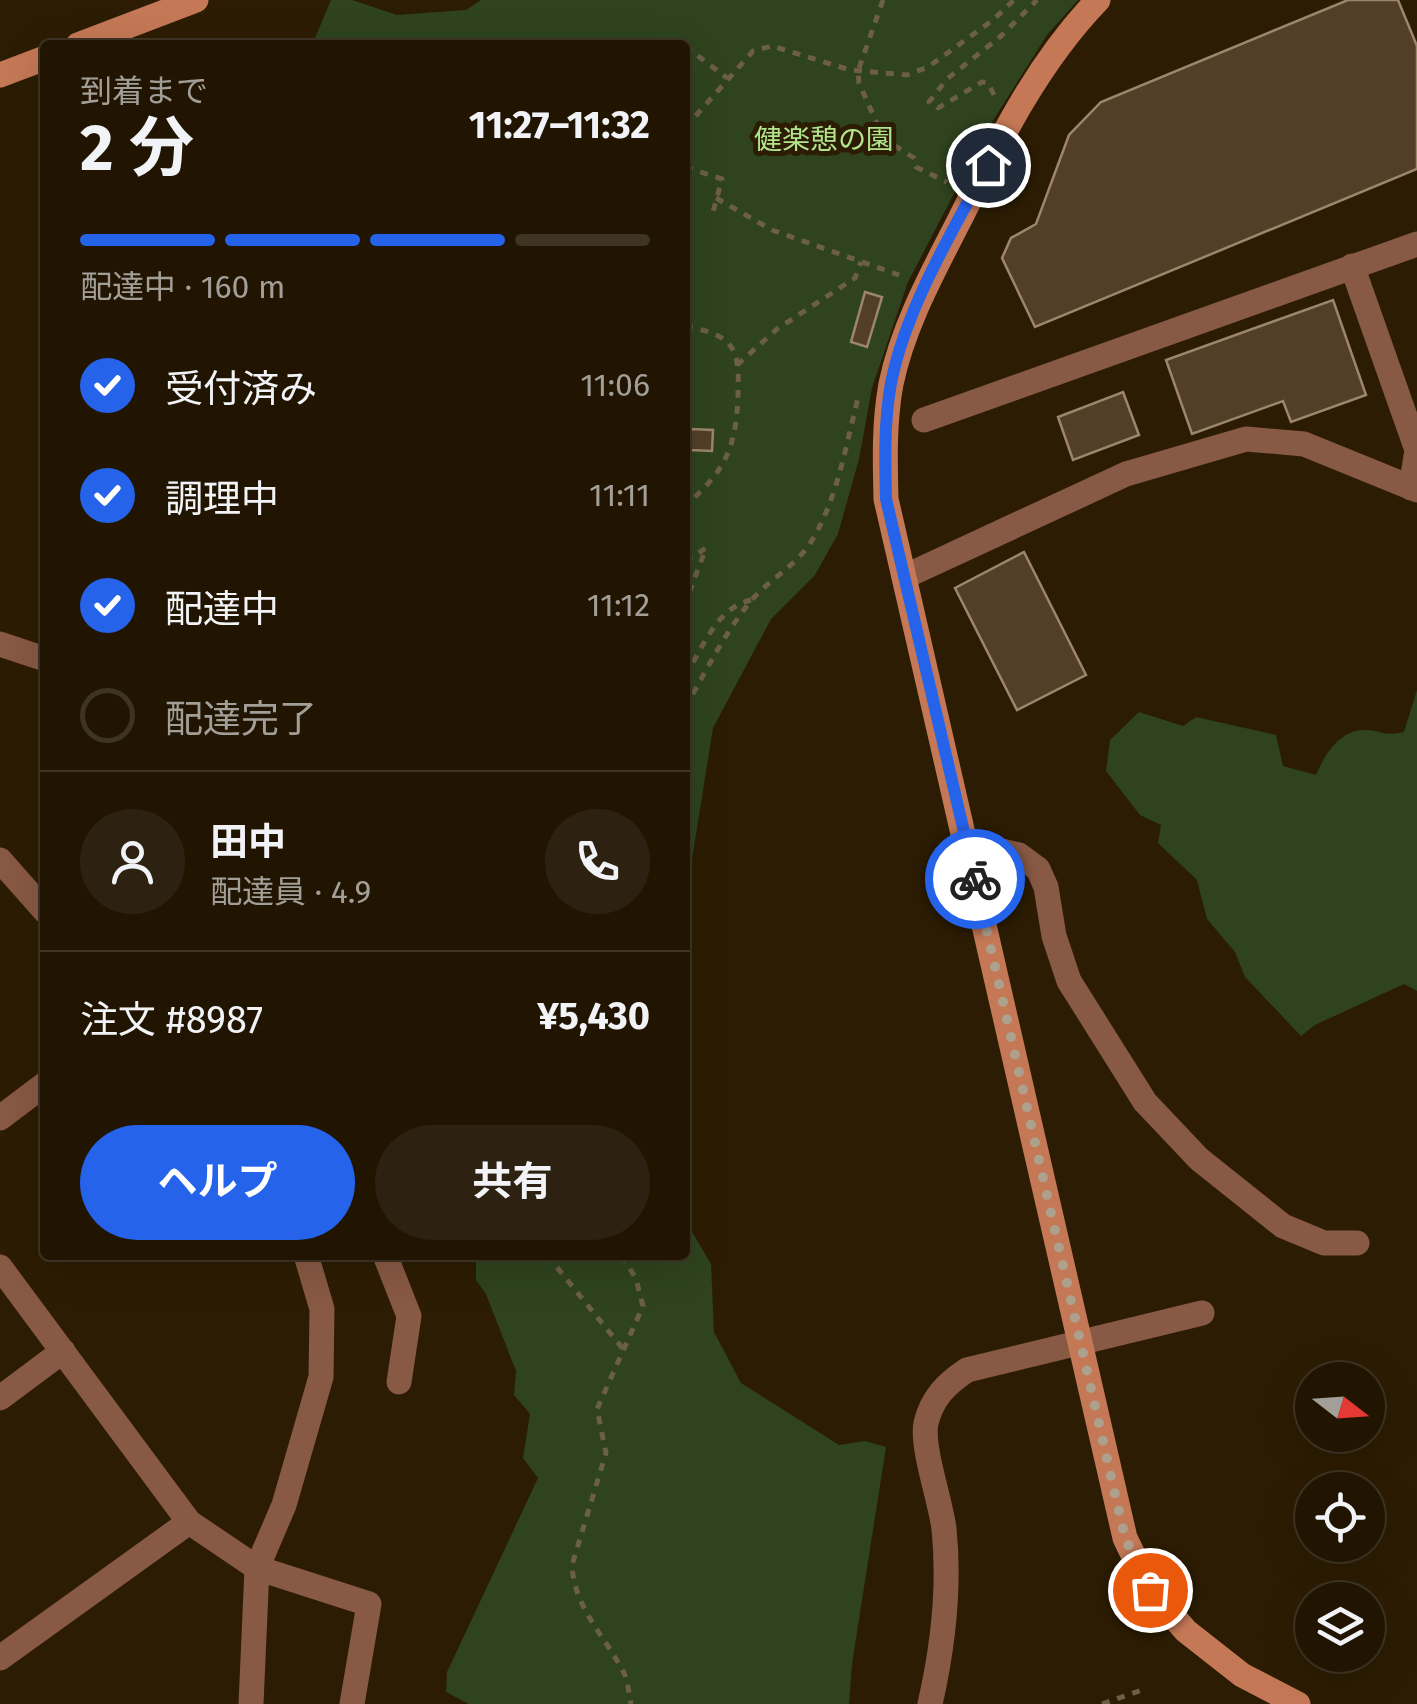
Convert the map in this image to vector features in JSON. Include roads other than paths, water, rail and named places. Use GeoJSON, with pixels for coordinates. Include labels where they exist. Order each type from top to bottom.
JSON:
{"type":"FeatureCollection","features":[{"type":"Feature","properties":{"kind":"street"},"geometry":{"type":"LineString","coordinates":[[91,40],[196,0]]}},
{"type":"Feature","properties":{"kind":"street"},"geometry":{"type":"LineString","coordinates":[[1098,0],[1049,58],[1006,130],[922,294],[892,381],[886,499],[1125,1538],[1150,1590],[1186,1631],[1242,1675],[1298,1704]]}},
{"type":"Feature","properties":{"kind":"street"},"geometry":{"type":"LineString","coordinates":[[0,75],[40,60]]}},
{"type":"Feature","properties":{"kind":"street"},"geometry":{"type":"LineString","coordinates":[[924,420],[1417,244]]}},
{"type":"Feature","properties":{"kind":"street"},"geometry":{"type":"LineString","coordinates":[[904,577],[1126,474],[1246,439],[1304,444],[1414,489],[1417,450],[1352,266]]}},
{"type":"Feature","properties":{"kind":"street"},"geometry":{"type":"LineString","coordinates":[[0,644],[40,657]]}},
{"type":"Feature","properties":{"kind":"street"},"geometry":{"type":"LineString","coordinates":[[969,853],[989,848],[1004,851],[1019,855],[1038,869],[1069,981],[1145,1102],[1198,1159],[1283,1226],[1324,1244],[1357,1242]]}},
{"type":"Feature","properties":{"kind":"street"},"geometry":{"type":"LineString","coordinates":[[0,860],[40,905]]}},
{"type":"Feature","properties":{"kind":"street"},"geometry":{"type":"LineString","coordinates":[[0,1118],[40,1088]]}},
{"type":"Feature","properties":{"kind":"street"},"geometry":{"type":"LineString","coordinates":[[250,1704],[257,1568],[284,1505],[321,1377],[322,1310],[309,1260]]}},
{"type":"Feature","properties":{"kind":"street"},"geometry":{"type":"LineString","coordinates":[[386,1260],[409,1316],[399,1382]]}},
{"type":"Feature","properties":{"kind":"street"},"geometry":{"type":"LineString","coordinates":[[0,1266],[189,1522],[257,1568],[369,1604],[352,1704]]}},
{"type":"Feature","properties":{"kind":"street"},"geometry":{"type":"LineString","coordinates":[[930,1704],[946,1599],[944,1528],[924,1428],[932,1403],[947,1384],[966,1370],[1202,1313]]}},
{"type":"Feature","properties":{"kind":"street"},"geometry":{"type":"LineString","coordinates":[[0,1398],[62,1351]]}},
{"type":"Feature","properties":{"kind":"street"},"geometry":{"type":"LineString","coordinates":[[0,1658],[189,1522]]}},
{"type":"Feature","properties":{"kind":"park label","name":"健楽憩の園"},"geometry":{"type":"Point","coordinates":[824,139]}}]}
